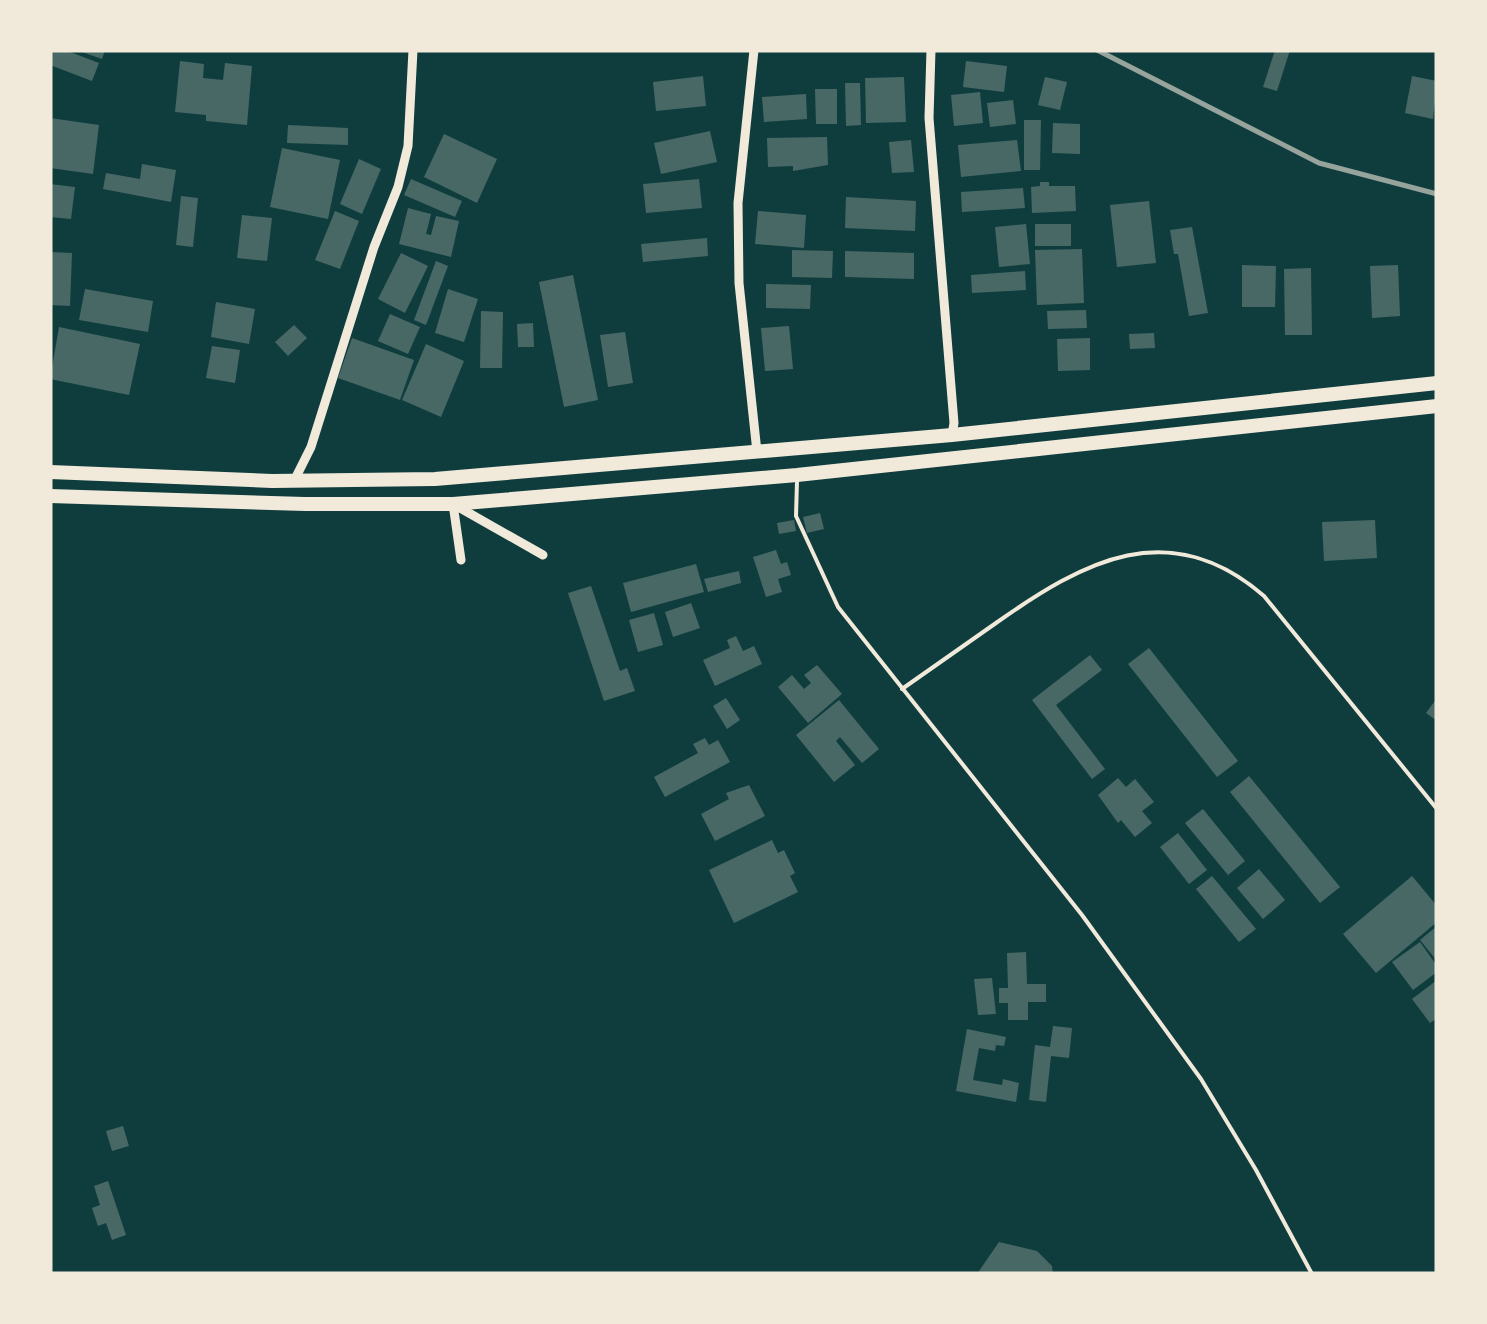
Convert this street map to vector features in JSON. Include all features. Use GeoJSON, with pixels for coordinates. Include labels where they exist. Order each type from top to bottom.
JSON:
{"type":"FeatureCollection","features":[{"type":"Feature","properties":{"kind":"highway"},"geometry":{"type":"LineString","coordinates":[[50,472],[294,480],[452,478],[952,435],[1437,383]]}},
{"type":"Feature","properties":{"kind":"highway"},"geometry":{"type":"LineString","coordinates":[[50,496],[453,504],[797,475],[1437,406]]}},
{"type":"Feature","properties":{"kind":"street"},"geometry":{"type":"LineString","coordinates":[[294,480],[311,448],[374,247],[398,187],[408,146],[413,50]]}},
{"type":"Feature","properties":{"kind":"street"},"geometry":{"type":"LineString","coordinates":[[754,50],[738,204],[738,263],[757,452]]}},
{"type":"Feature","properties":{"kind":"street"},"geometry":{"type":"LineString","coordinates":[[931,50],[928,118],[952,435]]}},
{"type":"Feature","properties":{"kind":"street"},"geometry":{"type":"LineString","coordinates":[[453,504],[543,555]]}},
{"type":"Feature","properties":{"kind":"street"},"geometry":{"type":"LineString","coordinates":[[453,504],[460,560]]}},
{"type":"Feature","properties":{"kind":"lane"},"geometry":{"type":"LineString","coordinates":[[797,475],[796,516],[838,607],[1082,916],[1201,1078],[1312,1274]]}},
{"type":"Feature","properties":{"kind":"lane"},"geometry":{"type":"LineString","coordinates":[[902,689],[1047,587],[1090,565],[1131,552],[1171,552],[1204,558],[1240,576],[1264,596],[1437,809]]}},
{"type":"Feature","properties":{"kind":"building"},"geometry":{"type":"Polygon","coordinates":[[[50,50],[65,50],[99,63],[92,81],[50,65],[50,50]]]}},
{"type":"Feature","properties":{"kind":"building"},"geometry":{"type":"Polygon","coordinates":[[[76,50],[105,50],[102,59],[76,50]]]}},
{"type":"Feature","properties":{"kind":"building"},"geometry":{"type":"Polygon","coordinates":[[[1275,50],[1290,50],[1277,91],[1263,87],[1275,50]]]}},
{"type":"Feature","properties":{"kind":"building"},"geometry":{"type":"Polygon","coordinates":[[[180,61],[204,64],[203,78],[223,80],[225,63],[252,66],[247,125],[206,121],[206,115],[175,112],[180,61]]]}},
{"type":"Feature","properties":{"kind":"building"},"geometry":{"type":"Polygon","coordinates":[[[966,61],[1007,66],[1004,92],[963,87],[966,61]]]}},
{"type":"Feature","properties":{"kind":"building"},"geometry":{"type":"Polygon","coordinates":[[[703,76],[706,106],[656,111],[653,82],[703,76]]]}},
{"type":"Feature","properties":{"kind":"building"},"geometry":{"type":"Polygon","coordinates":[[[1412,76],[1437,81],[1433,119],[1405,113],[1412,76]]]}},
{"type":"Feature","properties":{"kind":"building"},"geometry":{"type":"Polygon","coordinates":[[[904,77],[906,122],[866,123],[865,78],[904,77]]]}},
{"type":"Feature","properties":{"kind":"building"},"geometry":{"type":"Polygon","coordinates":[[[1045,77],[1067,82],[1060,110],[1038,105],[1045,77]]]}},
{"type":"Feature","properties":{"kind":"building"},"geometry":{"type":"Polygon","coordinates":[[[845,83],[860,83],[861,125],[846,126],[845,83]]]}},
{"type":"Feature","properties":{"kind":"building"},"geometry":{"type":"Polygon","coordinates":[[[815,89],[837,89],[837,124],[816,124],[815,89]]]}},
{"type":"Feature","properties":{"kind":"building"},"geometry":{"type":"Polygon","coordinates":[[[980,92],[983,123],[954,126],[951,95],[980,92]]]}},
{"type":"Feature","properties":{"kind":"building"},"geometry":{"type":"Polygon","coordinates":[[[806,94],[807,119],[764,122],[762,97],[806,94]]]}},
{"type":"Feature","properties":{"kind":"building"},"geometry":{"type":"Polygon","coordinates":[[[1013,100],[1016,124],[990,127],[987,103],[1013,100]]]}},
{"type":"Feature","properties":{"kind":"building"},"geometry":{"type":"Polygon","coordinates":[[[50,118],[99,125],[93,174],[50,168],[50,118]]]}},
{"type":"Feature","properties":{"kind":"building"},"geometry":{"type":"Polygon","coordinates":[[[1024,120],[1041,120],[1040,170],[1024,170],[1024,120]]]}},
{"type":"Feature","properties":{"kind":"building"},"geometry":{"type":"Polygon","coordinates":[[[1053,123],[1080,124],[1080,154],[1052,153],[1053,123]]]}},
{"type":"Feature","properties":{"kind":"building"},"geometry":{"type":"Polygon","coordinates":[[[288,125],[348,128],[348,145],[287,143],[288,125]]]}},
{"type":"Feature","properties":{"kind":"building"},"geometry":{"type":"Polygon","coordinates":[[[710,131],[717,162],[661,174],[654,143],[710,131]]]}},
{"type":"Feature","properties":{"kind":"building"},"geometry":{"type":"Polygon","coordinates":[[[444,134],[497,159],[477,203],[424,177],[444,134]]]}},
{"type":"Feature","properties":{"kind":"building"},"geometry":{"type":"Polygon","coordinates":[[[827,137],[828,165],[793,171],[793,166],[768,167],[767,138],[827,137]]]}},
{"type":"Feature","properties":{"kind":"building"},"geometry":{"type":"Polygon","coordinates":[[[911,140],[914,172],[892,173],[889,142],[911,140]]]}},
{"type":"Feature","properties":{"kind":"building"},"geometry":{"type":"Polygon","coordinates":[[[1017,140],[1021,171],[961,177],[958,145],[1017,140]]]}},
{"type":"Feature","properties":{"kind":"building"},"geometry":{"type":"Polygon","coordinates":[[[282,148],[340,160],[328,219],[270,207],[282,148]]]}},
{"type":"Feature","properties":{"kind":"building"},"geometry":{"type":"Polygon","coordinates":[[[359,159],[381,169],[362,214],[340,204],[359,159]]]}},
{"type":"Feature","properties":{"kind":"building"},"geometry":{"type":"Polygon","coordinates":[[[142,164],[176,170],[171,202],[103,189],[106,173],[140,179],[142,164]]]}},
{"type":"Feature","properties":{"kind":"building"},"geometry":{"type":"Polygon","coordinates":[[[411,179],[462,201],[455,217],[404,195],[411,179]]]}},
{"type":"Feature","properties":{"kind":"building"},"geometry":{"type":"Polygon","coordinates":[[[699,179],[702,208],[646,213],[643,184],[699,179]]]}},
{"type":"Feature","properties":{"kind":"building"},"geometry":{"type":"Polygon","coordinates":[[[1040,182],[1075,186],[1076,211],[1032,213],[1031,187],[1040,186],[1040,182]]]}},
{"type":"Feature","properties":{"kind":"building"},"geometry":{"type":"Polygon","coordinates":[[[50,184],[75,187],[71,219],[50,217],[50,184]]]}},
{"type":"Feature","properties":{"kind":"building"},"geometry":{"type":"Polygon","coordinates":[[[1023,188],[1025,208],[962,212],[961,192],[1023,188]]]}},
{"type":"Feature","properties":{"kind":"building"},"geometry":{"type":"Polygon","coordinates":[[[181,196],[198,198],[193,247],[176,245],[181,196]]]}},
{"type":"Feature","properties":{"kind":"building"},"geometry":{"type":"Polygon","coordinates":[[[846,197],[916,201],[915,231],[845,228],[846,197]]]}},
{"type":"Feature","properties":{"kind":"building"},"geometry":{"type":"Polygon","coordinates":[[[1149,201],[1156,263],[1117,267],[1110,205],[1149,201]]]}},
{"type":"Feature","properties":{"kind":"building"},"geometry":{"type":"Polygon","coordinates":[[[408,208],[431,214],[426,234],[431,235],[436,216],[459,221],[451,257],[399,244],[408,208]]]}},
{"type":"Feature","properties":{"kind":"building"},"geometry":{"type":"Polygon","coordinates":[[[335,211],[359,221],[340,269],[315,260],[335,211]]]}},
{"type":"Feature","properties":{"kind":"building"},"geometry":{"type":"Polygon","coordinates":[[[758,211],[806,215],[804,248],[755,244],[758,211]]]}},
{"type":"Feature","properties":{"kind":"building"},"geometry":{"type":"Polygon","coordinates":[[[242,215],[272,218],[267,261],[237,258],[242,215]]]}},
{"type":"Feature","properties":{"kind":"building"},"geometry":{"type":"Polygon","coordinates":[[[1026,224],[1030,264],[999,267],[995,227],[1026,224]]]}},
{"type":"Feature","properties":{"kind":"building"},"geometry":{"type":"Polygon","coordinates":[[[1035,224],[1071,224],[1071,246],[1035,246],[1035,224]]]}},
{"type":"Feature","properties":{"kind":"building"},"geometry":{"type":"Polygon","coordinates":[[[1192,227],[1208,313],[1189,316],[1170,230],[1192,227]]]}},
{"type":"Feature","properties":{"kind":"building"},"geometry":{"type":"Polygon","coordinates":[[[707,238],[708,256],[643,262],[641,244],[707,238]]]}},
{"type":"Feature","properties":{"kind":"building"},"geometry":{"type":"Polygon","coordinates":[[[1082,249],[1084,303],[1037,305],[1035,250],[1082,249]]]}},
{"type":"Feature","properties":{"kind":"building"},"geometry":{"type":"Polygon","coordinates":[[[792,250],[833,251],[832,278],[792,277],[792,250]]]}},
{"type":"Feature","properties":{"kind":"building"},"geometry":{"type":"Polygon","coordinates":[[[845,251],[914,253],[914,279],[845,277],[845,251]]]}},
{"type":"Feature","properties":{"kind":"building"},"geometry":{"type":"Polygon","coordinates":[[[50,252],[72,253],[70,306],[50,305],[50,252]]]}},
{"type":"Feature","properties":{"kind":"building"},"geometry":{"type":"Polygon","coordinates":[[[401,253],[428,266],[405,313],[378,299],[401,253]]]}},
{"type":"Feature","properties":{"kind":"building"},"geometry":{"type":"Polygon","coordinates":[[[436,261],[448,266],[426,325],[414,320],[436,261]]]}},
{"type":"Feature","properties":{"kind":"building"},"geometry":{"type":"Polygon","coordinates":[[[1242,265],[1276,266],[1275,307],[1242,307],[1242,265]]]}},
{"type":"Feature","properties":{"kind":"building"},"geometry":{"type":"Polygon","coordinates":[[[1398,265],[1400,316],[1372,318],[1370,266],[1398,265]]]}},
{"type":"Feature","properties":{"kind":"building"},"geometry":{"type":"Polygon","coordinates":[[[1311,268],[1312,335],[1285,335],[1284,269],[1311,268]]]}},
{"type":"Feature","properties":{"kind":"building"},"geometry":{"type":"Polygon","coordinates":[[[1025,271],[1026,290],[972,293],[971,275],[1025,271]]]}},
{"type":"Feature","properties":{"kind":"building"},"geometry":{"type":"Polygon","coordinates":[[[573,275],[598,400],[564,407],[539,282],[573,275]]]}},
{"type":"Feature","properties":{"kind":"building"},"geometry":{"type":"Polygon","coordinates":[[[766,284],[811,285],[810,309],[766,308],[766,284]]]}},
{"type":"Feature","properties":{"kind":"building"},"geometry":{"type":"Polygon","coordinates":[[[85,289],[153,301],[148,332],[79,320],[85,289]]]}},
{"type":"Feature","properties":{"kind":"building"},"geometry":{"type":"Polygon","coordinates":[[[448,289],[478,299],[464,342],[435,333],[448,289]]]}},
{"type":"Feature","properties":{"kind":"building"},"geometry":{"type":"Polygon","coordinates":[[[216,302],[255,309],[249,344],[211,337],[216,302]]]}},
{"type":"Feature","properties":{"kind":"building"},"geometry":{"type":"Polygon","coordinates":[[[1086,310],[1087,328],[1048,329],[1047,311],[1086,310]]]}},
{"type":"Feature","properties":{"kind":"building"},"geometry":{"type":"Polygon","coordinates":[[[481,311],[503,312],[502,368],[480,368],[481,311]]]}},
{"type":"Feature","properties":{"kind":"building"},"geometry":{"type":"Polygon","coordinates":[[[390,314],[420,327],[408,354],[378,341],[390,314]]]}},
{"type":"Feature","properties":{"kind":"building"},"geometry":{"type":"Polygon","coordinates":[[[533,323],[534,347],[518,347],[517,324],[533,323]]]}},
{"type":"Feature","properties":{"kind":"building"},"geometry":{"type":"Polygon","coordinates":[[[294,325],[307,338],[288,356],[275,342],[294,325]]]}},
{"type":"Feature","properties":{"kind":"building"},"geometry":{"type":"Polygon","coordinates":[[[789,326],[793,369],[765,371],[761,328],[789,326]]]}},
{"type":"Feature","properties":{"kind":"building"},"geometry":{"type":"Polygon","coordinates":[[[59,327],[140,344],[129,395],[50,379],[59,327]]]}},
{"type":"Feature","properties":{"kind":"building"},"geometry":{"type":"Polygon","coordinates":[[[625,332],[633,383],[608,387],[600,335],[625,332]]]}},
{"type":"Feature","properties":{"kind":"building"},"geometry":{"type":"Polygon","coordinates":[[[1154,333],[1155,348],[1130,349],[1129,334],[1154,333]]]}},
{"type":"Feature","properties":{"kind":"building"},"geometry":{"type":"Polygon","coordinates":[[[352,338],[414,360],[400,400],[338,378],[352,338]]]}},
{"type":"Feature","properties":{"kind":"building"},"geometry":{"type":"Polygon","coordinates":[[[1090,338],[1090,370],[1058,371],[1057,339],[1090,338]]]}},
{"type":"Feature","properties":{"kind":"building"},"geometry":{"type":"Polygon","coordinates":[[[426,344],[464,361],[441,417],[402,400],[426,344]]]}},
{"type":"Feature","properties":{"kind":"building"},"geometry":{"type":"Polygon","coordinates":[[[212,346],[240,350],[235,383],[206,378],[212,346]]]}},
{"type":"Feature","properties":{"kind":"building"},"geometry":{"type":"Polygon","coordinates":[[[820,513],[824,529],[807,533],[803,517],[820,513]]]}},
{"type":"Feature","properties":{"kind":"building"},"geometry":{"type":"Polygon","coordinates":[[[794,520],[796,531],[779,534],[777,523],[794,520]]]}},
{"type":"Feature","properties":{"kind":"building"},"geometry":{"type":"Polygon","coordinates":[[[1375,520],[1377,558],[1324,561],[1322,522],[1375,520]]]}},
{"type":"Feature","properties":{"kind":"building"},"geometry":{"type":"Polygon","coordinates":[[[776,550],[781,564],[787,562],[791,575],[778,579],[782,592],[766,597],[753,557],[776,550]]]}},
{"type":"Feature","properties":{"kind":"building"},"geometry":{"type":"Polygon","coordinates":[[[696,564],[704,592],[631,612],[623,583],[696,564]]]}},
{"type":"Feature","properties":{"kind":"building"},"geometry":{"type":"Polygon","coordinates":[[[739,571],[741,583],[708,592],[704,579],[739,571]]]}},
{"type":"Feature","properties":{"kind":"building"},"geometry":{"type":"Polygon","coordinates":[[[591,586],[620,671],[627,668],[635,691],[604,701],[568,593],[591,586]]]}},
{"type":"Feature","properties":{"kind":"building"},"geometry":{"type":"Polygon","coordinates":[[[691,603],[700,628],[673,637],[665,612],[691,603]]]}},
{"type":"Feature","properties":{"kind":"building"},"geometry":{"type":"Polygon","coordinates":[[[654,613],[663,645],[638,652],[629,620],[654,613]]]}},
{"type":"Feature","properties":{"kind":"building"},"geometry":{"type":"Polygon","coordinates":[[[736,636],[743,651],[754,646],[762,664],[715,686],[703,660],[730,648],[727,640],[736,636]]]}},
{"type":"Feature","properties":{"kind":"building"},"geometry":{"type":"Polygon","coordinates":[[[1149,648],[1238,761],[1217,777],[1128,664],[1149,648]]]}},
{"type":"Feature","properties":{"kind":"building"},"geometry":{"type":"Polygon","coordinates":[[[1090,655],[1102,670],[1056,705],[1105,769],[1092,779],[1032,700],[1090,655]]]}},
{"type":"Feature","properties":{"kind":"building"},"geometry":{"type":"Polygon","coordinates":[[[817,665],[842,694],[808,723],[778,687],[792,675],[804,689],[811,683],[804,675],[817,665]]]}},
{"type":"Feature","properties":{"kind":"building"},"geometry":{"type":"Polygon","coordinates":[[[726,698],[740,720],[727,729],[713,706],[726,698]]]}},
{"type":"Feature","properties":{"kind":"building"},"geometry":{"type":"Polygon","coordinates":[[[1437,698],[1437,721],[1426,713],[1437,698]]]}},
{"type":"Feature","properties":{"kind":"building"},"geometry":{"type":"Polygon","coordinates":[[[839,700],[879,749],[862,763],[840,737],[836,741],[855,765],[834,782],[796,735],[839,700]]]}},
{"type":"Feature","properties":{"kind":"building"},"geometry":{"type":"Polygon","coordinates":[[[705,738],[709,745],[718,740],[730,762],[665,797],[654,777],[698,753],[693,744],[705,738]]]}},
{"type":"Feature","properties":{"kind":"building"},"geometry":{"type":"Polygon","coordinates":[[[1249,776],[1340,887],[1320,903],[1230,792],[1249,776]]]}},
{"type":"Feature","properties":{"kind":"building"},"geometry":{"type":"Polygon","coordinates":[[[1118,778],[1126,787],[1135,779],[1154,802],[1142,811],[1152,823],[1135,837],[1121,820],[1118,823],[1098,795],[1118,778]]]}},
{"type":"Feature","properties":{"kind":"building"},"geometry":{"type":"Polygon","coordinates":[[[749,785],[765,816],[715,841],[701,814],[729,799],[726,793],[749,785]]]}},
{"type":"Feature","properties":{"kind":"building"},"geometry":{"type":"Polygon","coordinates":[[[1203,809],[1245,861],[1228,875],[1185,823],[1203,809]]]}},
{"type":"Feature","properties":{"kind":"building"},"geometry":{"type":"Polygon","coordinates":[[[1178,833],[1207,870],[1189,884],[1160,847],[1178,833]]]}},
{"type":"Feature","properties":{"kind":"building"},"geometry":{"type":"Polygon","coordinates":[[[772,840],[778,853],[784,850],[795,873],[790,876],[798,892],[734,923],[709,870],[772,840]]]}},
{"type":"Feature","properties":{"kind":"building"},"geometry":{"type":"Polygon","coordinates":[[[1259,869],[1285,900],[1263,919],[1237,888],[1259,869]]]}},
{"type":"Feature","properties":{"kind":"building"},"geometry":{"type":"Polygon","coordinates":[[[1212,876],[1256,929],[1239,942],[1196,889],[1212,876]]]}},
{"type":"Feature","properties":{"kind":"building"},"geometry":{"type":"Polygon","coordinates":[[[1412,876],[1437,906],[1437,922],[1376,973],[1343,934],[1412,876]]]}},
{"type":"Feature","properties":{"kind":"building"},"geometry":{"type":"Polygon","coordinates":[[[1437,926],[1437,961],[1420,940],[1437,926]]]}},
{"type":"Feature","properties":{"kind":"building"},"geometry":{"type":"Polygon","coordinates":[[[1420,942],[1437,972],[1413,990],[1392,962],[1420,942]]]}},
{"type":"Feature","properties":{"kind":"building"},"geometry":{"type":"Polygon","coordinates":[[[1026,952],[1027,984],[1046,984],[1046,1002],[1028,1002],[1028,1020],[1008,1020],[1008,1003],[999,1003],[999,988],[1008,988],[1007,953],[1026,952]]]}},
{"type":"Feature","properties":{"kind":"building"},"geometry":{"type":"Polygon","coordinates":[[[992,978],[996,1014],[978,1015],[974,979],[992,978]]]}},
{"type":"Feature","properties":{"kind":"building"},"geometry":{"type":"Polygon","coordinates":[[[1437,980],[1437,1018],[1430,1023],[1412,999],[1437,980]]]}},
{"type":"Feature","properties":{"kind":"building"},"geometry":{"type":"Polygon","coordinates":[[[1053,1026],[1072,1028],[1069,1058],[1051,1056],[1046,1102],[1029,1100],[1035,1045],[1050,1047],[1053,1026]]]}},
{"type":"Feature","properties":{"kind":"building"},"geometry":{"type":"Polygon","coordinates":[[[967,1029],[1006,1037],[1004,1046],[996,1045],[995,1051],[979,1048],[973,1080],[1002,1085],[1003,1079],[1019,1083],[1016,1102],[956,1091],[967,1029]]]}},
{"type":"Feature","properties":{"kind":"building"},"geometry":{"type":"Polygon","coordinates":[[[123,1126],[129,1146],[112,1151],[106,1131],[123,1126]]]}},
{"type":"Feature","properties":{"kind":"building"},"geometry":{"type":"Polygon","coordinates":[[[108,1181],[126,1235],[112,1240],[106,1223],[98,1226],[92,1208],[100,1205],[94,1186],[108,1181]]]}},
{"type":"Feature","properties":{"kind":"building"},"geometry":{"type":"Polygon","coordinates":[[[999,1242],[1037,1251],[1052,1266],[1053,1274],[977,1274],[999,1242]]]}},
{"type":"Feature","properties":{"kind":"railway"},"geometry":{"type":"LineString","coordinates":[[1097,50],[1319,163],[1437,194]]}}]}
